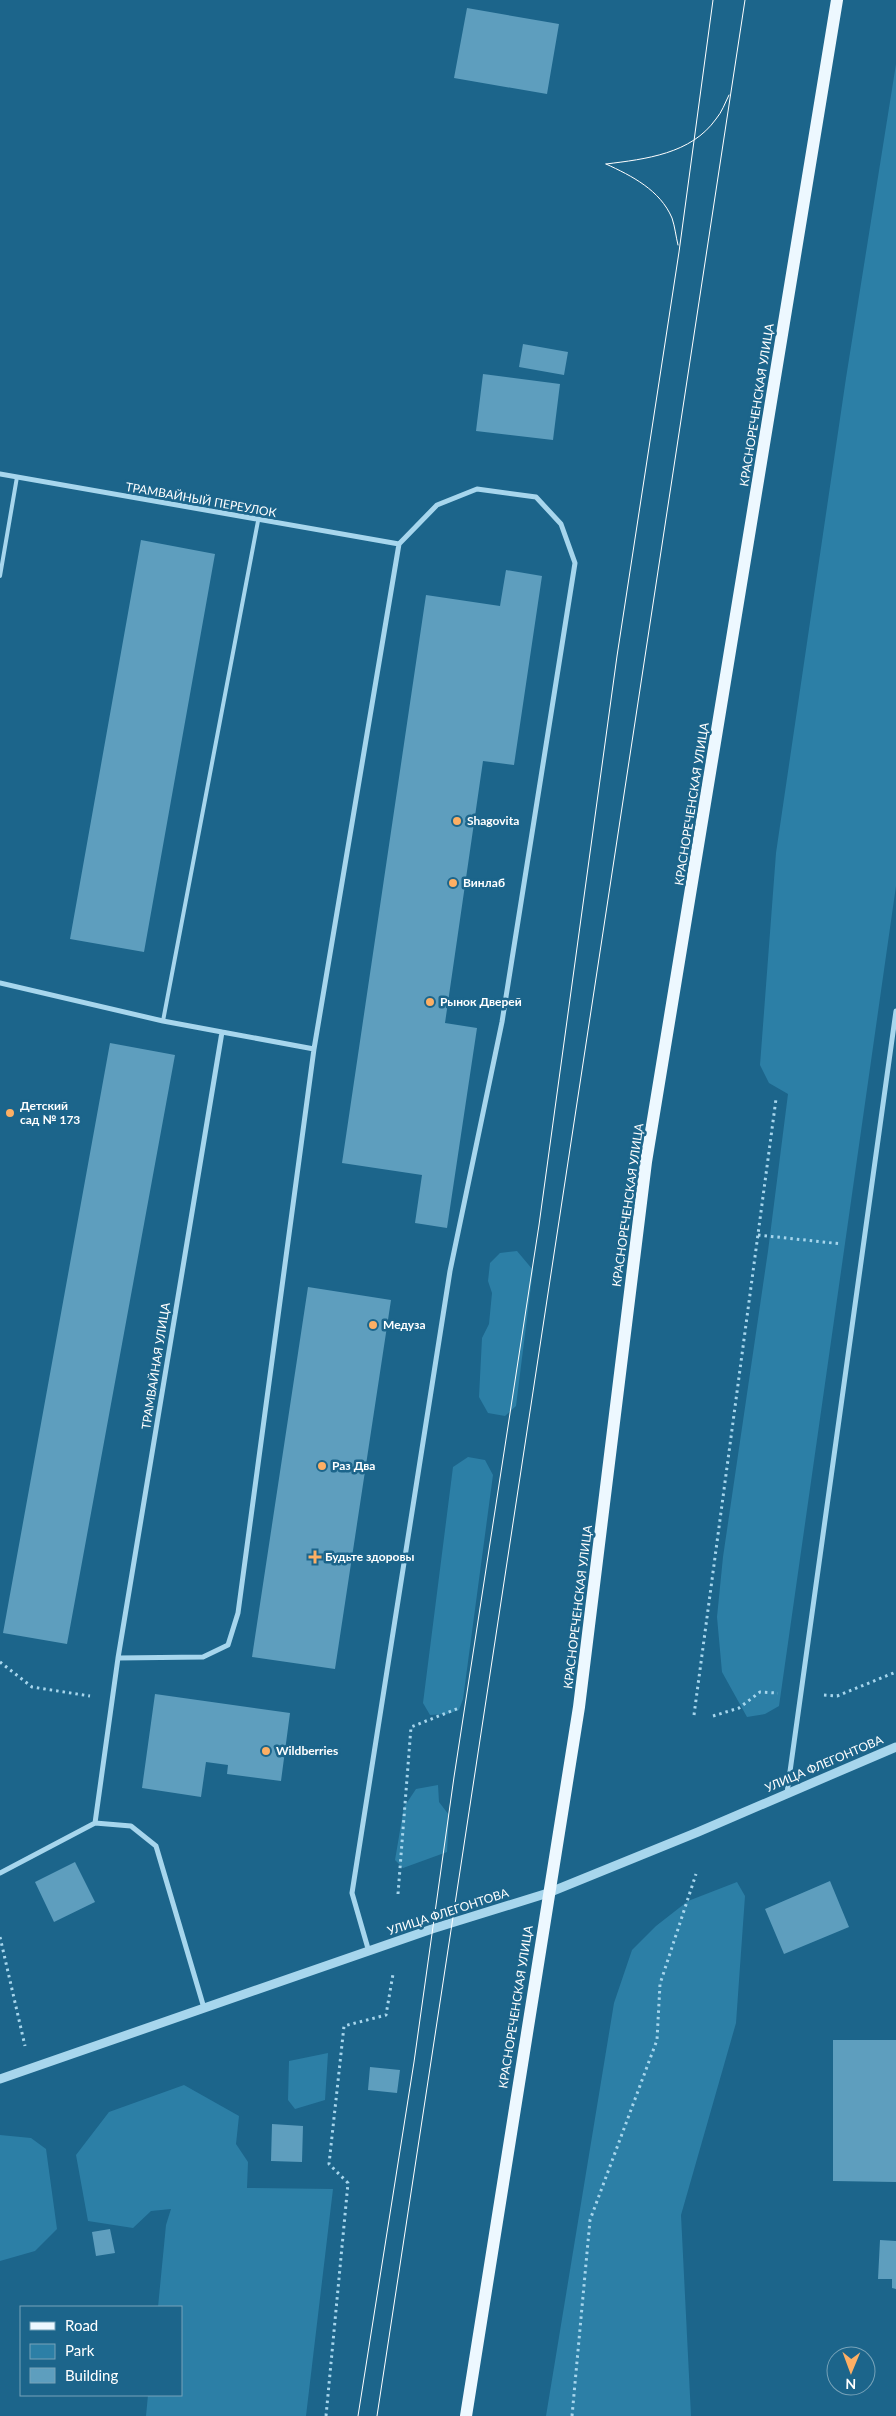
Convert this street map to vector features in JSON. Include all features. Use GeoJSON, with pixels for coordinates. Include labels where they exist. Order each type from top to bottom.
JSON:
{"type":"FeatureCollection","features":[{"type":"Feature","properties":{"kind":"main road","name":"КРАСНОРЕЧЕНСКАЯ УЛИЦА"},"geometry":{"type":"LineString","coordinates":[[466,2416],[579,1707],[646,1162],[837,0]]}},
{"type":"Feature","properties":{"kind":"street","name":"ТРАМВАЙНЫЙ ПЕРЕУЛОК"},"geometry":{"type":"LineString","coordinates":[[0,474],[258,521],[399,544]]}},
{"type":"Feature","properties":{"kind":"street"},"geometry":{"type":"LineString","coordinates":[[118,1658],[203,1657],[228,1645],[238,1613],[314,1049],[399,544],[437,505],[477,489],[536,497],[561,524],[575,563],[502,1022],[450,1271],[352,1893],[369,1952]]}},
{"type":"Feature","properties":{"kind":"street"},"geometry":{"type":"LineString","coordinates":[[0,983],[163,1021],[314,1049]]}},
{"type":"Feature","properties":{"kind":"street"},"geometry":{"type":"LineString","coordinates":[[788,1793],[896,1011]]}},
{"type":"Feature","properties":{"kind":"street","name":"ТРАМВАЙНАЯ УЛИЦА"},"geometry":{"type":"LineString","coordinates":[[95,1822],[118,1658],[222,1032]]}},
{"type":"Feature","properties":{"kind":"street","name":"УЛИЦА ФЛЕГОНТОВА"},"geometry":{"type":"LineString","coordinates":[[0,2079],[204,2008],[548,1893],[698,1832],[896,1747]]}},
{"type":"Feature","properties":{"kind":"street"},"geometry":{"type":"LineString","coordinates":[[0,1874],[95,1822],[131,1826],[156,1846],[204,2008]]}},
{"type":"Feature","properties":{"kind":"lane"},"geometry":{"type":"LineString","coordinates":[[0,576],[17,477]]}},
{"type":"Feature","properties":{"kind":"lane"},"geometry":{"type":"LineString","coordinates":[[163,1021],[258,521]]}},
{"type":"Feature","properties":{"kind":"path"},"geometry":{"type":"LineString","coordinates":[[694,1715],[776,1099]]}},
{"type":"Feature","properties":{"kind":"path"},"geometry":{"type":"LineString","coordinates":[[758,1235],[863,1247]]}},
{"type":"Feature","properties":{"kind":"path"},"geometry":{"type":"LineString","coordinates":[[0,1662],[32,1686],[112,1700]]}},
{"type":"Feature","properties":{"kind":"path"},"geometry":{"type":"LineString","coordinates":[[398,1894],[411,1727],[459,1708]]}},
{"type":"Feature","properties":{"kind":"path"},"geometry":{"type":"LineString","coordinates":[[572,2416],[590,2220],[658,2040],[660,1984],[696,1874]]}},
{"type":"Feature","properties":{"kind":"path"},"geometry":{"type":"LineString","coordinates":[[0,1937],[30,2068]]}},
{"type":"Feature","properties":{"kind":"path"},"geometry":{"type":"LineString","coordinates":[[326,2416],[348,2183],[330,2164],[344,2026],[386,2015],[392,1974]]}},
{"type":"Feature","properties":{"kind":"green space"},"geometry":{"type":"Polygon","coordinates":[[[896,64],[896,886],[779,1706],[765,1714],[747,1717],[722,1672],[717,1617],[723,1557],[768,1251],[788,1094],[769,1083],[760,1065],[776,853],[846,378],[896,64]]]}},
{"type":"Feature","properties":{"kind":"green space"},"geometry":{"type":"Polygon","coordinates":[[[517,1251],[533,1270],[516,1406],[505,1416],[488,1413],[479,1397],[482,1338],[489,1324],[492,1293],[488,1281],[490,1263],[500,1253],[517,1251]]]}},
{"type":"Feature","properties":{"kind":"green space"},"geometry":{"type":"Polygon","coordinates":[[[468,1457],[485,1460],[493,1475],[463,1699],[459,1710],[447,1714],[430,1715],[423,1703],[453,1467],[468,1457]]]}},
{"type":"Feature","properties":{"kind":"green space"},"geometry":{"type":"Polygon","coordinates":[[[438,1785],[439,1802],[449,1815],[447,1852],[403,1868],[395,1860],[404,1807],[416,1789],[438,1785]]]}},
{"type":"Feature","properties":{"kind":"green space"},"geometry":{"type":"Polygon","coordinates":[[[737,1882],[745,1896],[736,2023],[681,2215],[691,2416],[546,2416],[614,2003],[632,1950],[656,1926],[688,1901],[737,1882]]]}},
{"type":"Feature","properties":{"kind":"green space"},"geometry":{"type":"Polygon","coordinates":[[[328,2053],[325,2100],[295,2109],[288,2100],[289,2061],[328,2053]]]}},
{"type":"Feature","properties":{"kind":"green space"},"geometry":{"type":"Polygon","coordinates":[[[184,2085],[239,2116],[236,2144],[248,2162],[247,2188],[333,2189],[306,2416],[146,2416],[148,2396],[182,2396],[182,2306],[158,2306],[166,2225],[171,2209],[151,2211],[133,2228],[88,2221],[76,2155],[109,2112],[184,2085]]]}},
{"type":"Feature","properties":{"kind":"green space"},"geometry":{"type":"Polygon","coordinates":[[[0,2135],[31,2138],[46,2149],[57,2229],[35,2251],[0,2261],[0,2135]]]}},
{"type":"Feature","properties":{"kind":"building"},"geometry":{"type":"Polygon","coordinates":[[[467,8],[559,24],[547,94],[454,78],[467,8]]]}},
{"type":"Feature","properties":{"kind":"building"},"geometry":{"type":"Polygon","coordinates":[[[523,344],[568,352],[564,375],[519,367],[523,344]]]}},
{"type":"Feature","properties":{"kind":"building"},"geometry":{"type":"Polygon","coordinates":[[[483,374],[560,384],[553,440],[476,431],[483,374]]]}},
{"type":"Feature","properties":{"kind":"building"},"geometry":{"type":"Polygon","coordinates":[[[141,540],[215,554],[144,952],[70,939],[141,540]]]}},
{"type":"Feature","properties":{"kind":"building"},"geometry":{"type":"Polygon","coordinates":[[[506,570],[542,576],[514,765],[483,761],[445,1023],[477,1028],[447,1228],[415,1223],[422,1175],[342,1163],[426,595],[500,606],[506,570]]]}},
{"type":"Feature","properties":{"kind":"building"},"geometry":{"type":"Polygon","coordinates":[[[110,1043],[175,1055],[67,1644],[3,1633],[110,1043]]]}},
{"type":"Feature","properties":{"kind":"building"},"geometry":{"type":"Polygon","coordinates":[[[308,1287],[391,1300],[335,1669],[252,1657],[308,1287]]]}},
{"type":"Feature","properties":{"kind":"building"},"geometry":{"type":"Polygon","coordinates":[[[155,1694],[290,1713],[281,1781],[227,1774],[228,1765],[206,1762],[201,1797],[142,1788],[155,1694]]]}},
{"type":"Feature","properties":{"kind":"building"},"geometry":{"type":"Polygon","coordinates":[[[75,1862],[95,1902],[54,1922],[35,1882],[75,1862]]]}},
{"type":"Feature","properties":{"kind":"building"},"geometry":{"type":"Polygon","coordinates":[[[830,1881],[849,1927],[784,1954],[765,1909],[830,1881]]]}},
{"type":"Feature","properties":{"kind":"building"},"geometry":{"type":"Polygon","coordinates":[[[833,2040],[896,2040],[896,2182],[833,2181],[833,2040]]]}},
{"type":"Feature","properties":{"kind":"building"},"geometry":{"type":"Polygon","coordinates":[[[370,2067],[400,2070],[397,2093],[368,2090],[370,2067]]]}},
{"type":"Feature","properties":{"kind":"building"},"geometry":{"type":"Polygon","coordinates":[[[272,2124],[303,2126],[302,2162],[271,2161],[272,2124]]]}},
{"type":"Feature","properties":{"kind":"building"},"geometry":{"type":"Polygon","coordinates":[[[110,2229],[115,2253],[96,2256],[92,2232],[110,2229]]]}},
{"type":"Feature","properties":{"kind":"building"},"geometry":{"type":"Polygon","coordinates":[[[880,2240],[896,2241],[896,2289],[892,2288],[892,2279],[878,2279],[880,2240]]]}},
{"type":"Feature","properties":{"kind":"tram line"},"geometry":{"type":"LineString","coordinates":[[358,2416],[414,2062],[454,1777],[539,1225],[617,656],[679,252],[713,0]]}},
{"type":"Feature","properties":{"kind":"tram line"},"geometry":{"type":"LineString","coordinates":[[377,2416],[745,0]]}},
{"type":"Feature","properties":{"kind":"tram line"},"geometry":{"type":"LineString","coordinates":[[606,164],[637,160],[667,153],[694,140],[706,131],[718,116],[729,95]]}},
{"type":"Feature","properties":{"kind":"tram line"},"geometry":{"type":"LineString","coordinates":[[606,164],[635,179],[660,199],[672,218],[678,245]]}},
{"type":"Feature","properties":{"kind":"place","name":"Shagovita"},"geometry":{"type":"Point","coordinates":[457,821]}},
{"type":"Feature","properties":{"kind":"place","name":"Винлаб"},"geometry":{"type":"Point","coordinates":[453,883]}},
{"type":"Feature","properties":{"kind":"place","name":"Рынок Дверей"},"geometry":{"type":"Point","coordinates":[430,1002]}},
{"type":"Feature","properties":{"kind":"place","name":"Детский сад № 173"},"geometry":{"type":"Point","coordinates":[10,1113]}},
{"type":"Feature","properties":{"kind":"place","name":"Медуза"},"geometry":{"type":"Point","coordinates":[373,1325]}},
{"type":"Feature","properties":{"kind":"place","name":"Раз Два"},"geometry":{"type":"Point","coordinates":[322,1466]}},
{"type":"Feature","properties":{"kind":"place","name":"Будьте здоровы"},"geometry":{"type":"Point","coordinates":[315,1557]}},
{"type":"Feature","properties":{"kind":"place","name":"Wildberries"},"geometry":{"type":"Point","coordinates":[266,1751]}}]}
